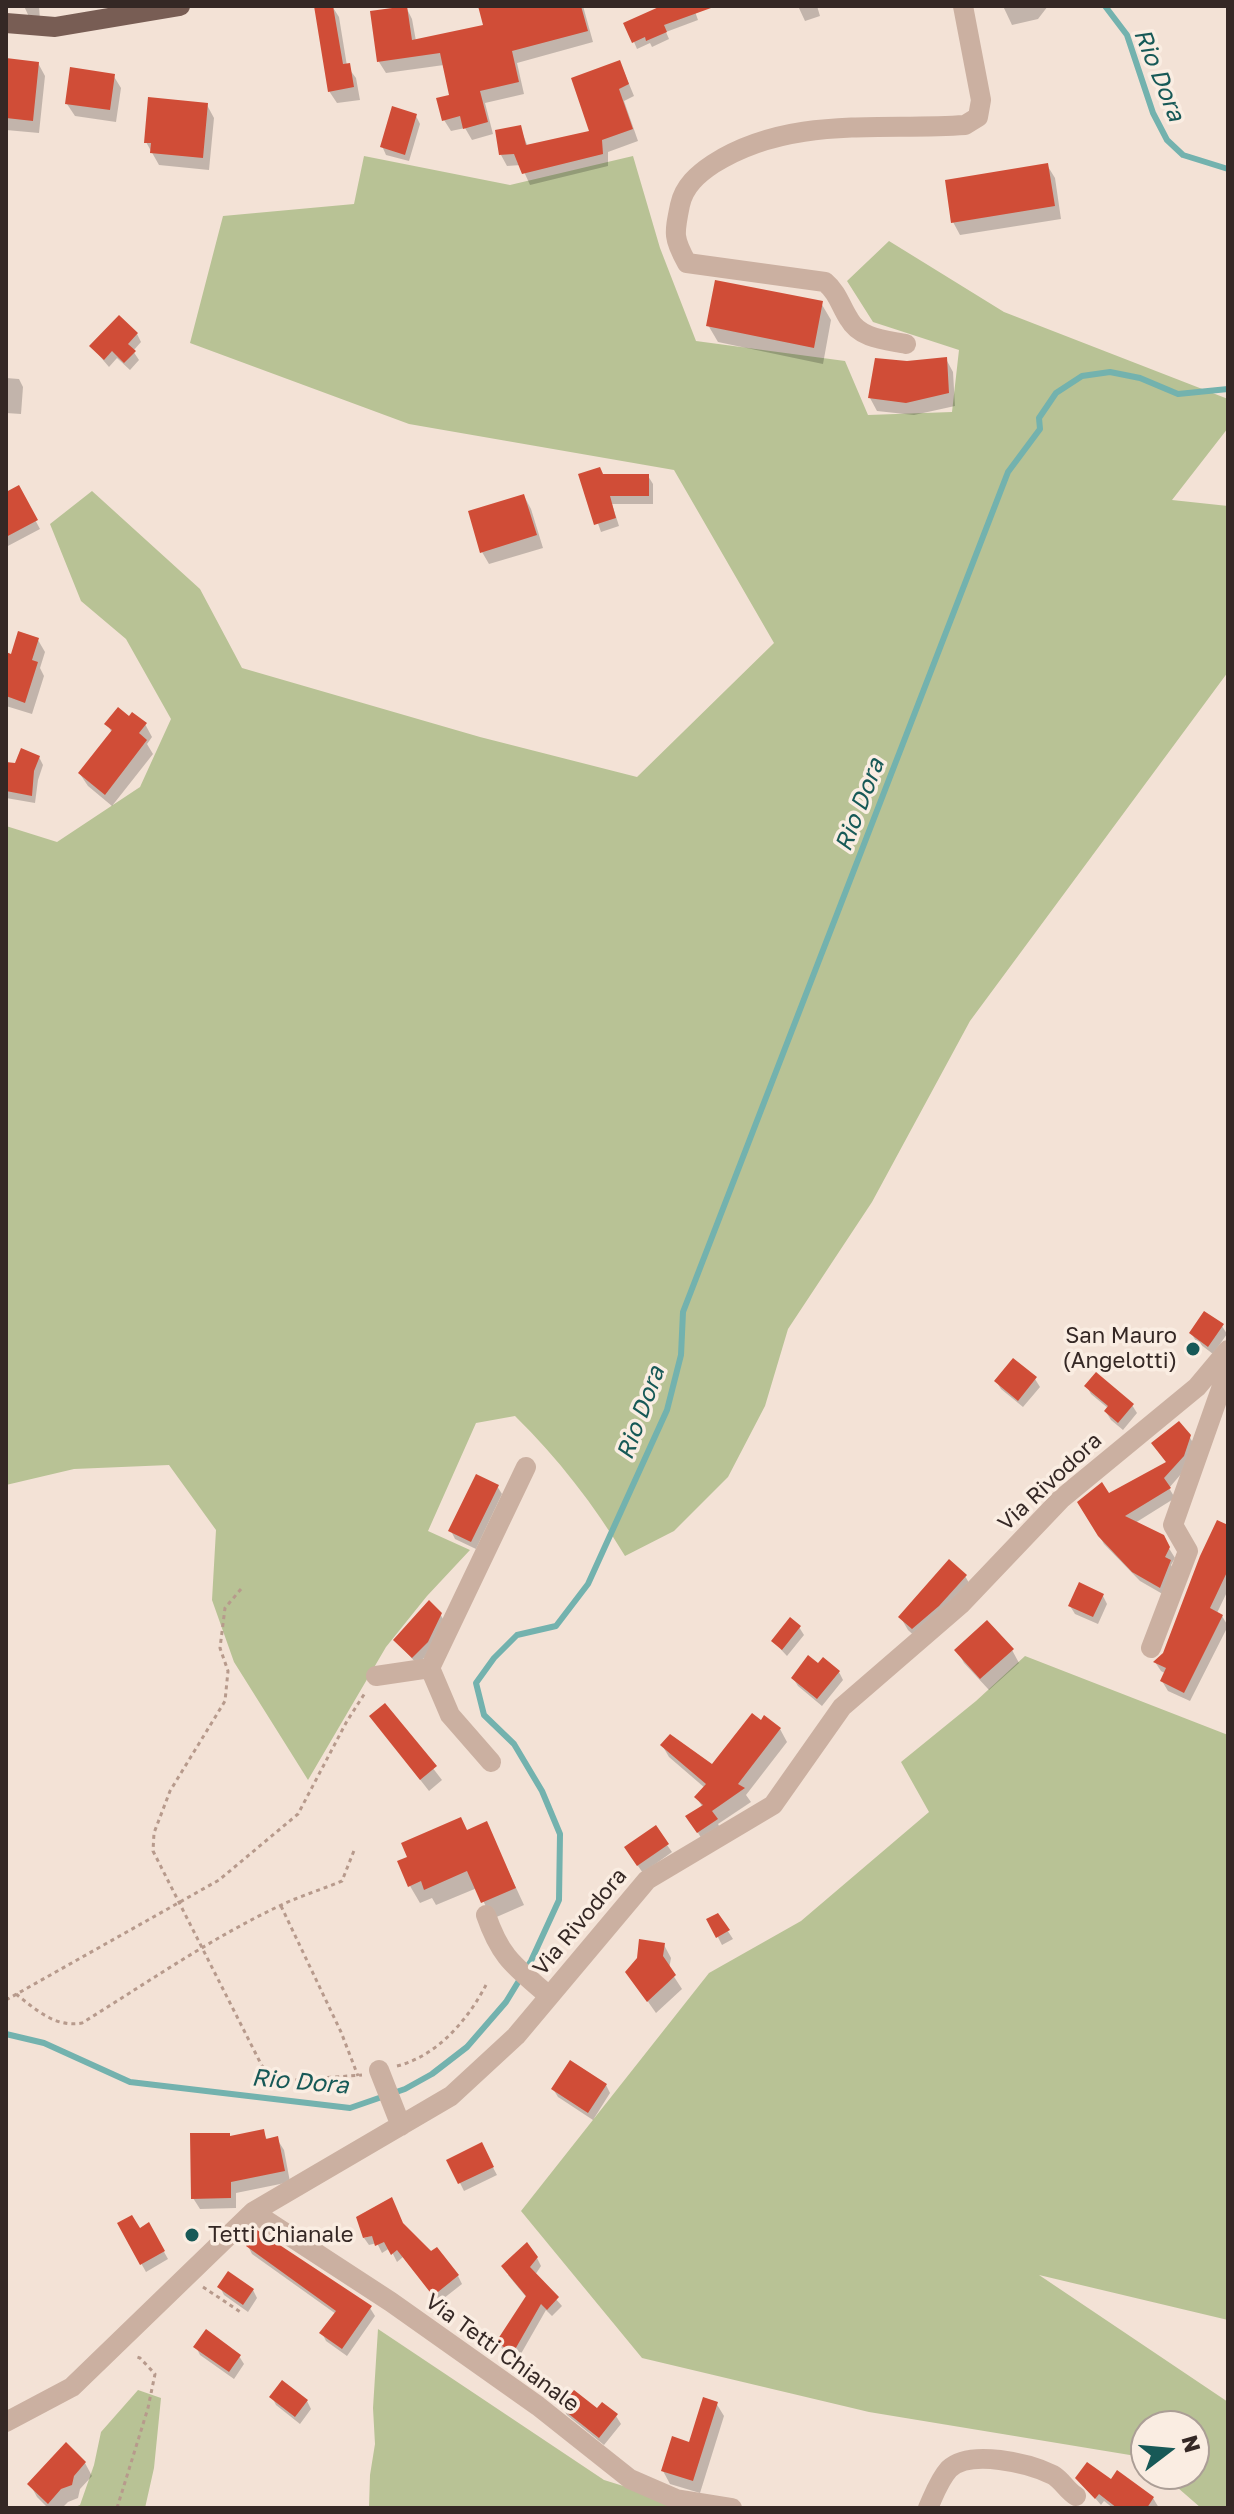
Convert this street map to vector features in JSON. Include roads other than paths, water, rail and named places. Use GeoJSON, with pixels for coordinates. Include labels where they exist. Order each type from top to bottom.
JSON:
{"type":"FeatureCollection","features":[{"type":"Feature","properties":{"kind":"main road"},"geometry":{"type":"LineString","coordinates":[[6,23],[55,27],[180,6]]}},
{"type":"Feature","properties":{"kind":"street"},"geometry":{"type":"LineString","coordinates":[[906,344],[871,338],[851,324],[837,293],[825,282],[687,263],[675,240],[677,218],[682,196],[698,174],[729,153],[781,135],[816,128],[965,125],[978,117],[981,100],[963,6]]}},
{"type":"Feature","properties":{"kind":"street","name":"Via Rivodora"},"geometry":{"type":"LineString","coordinates":[[6,2422],[72,2387],[253,2212],[451,2096],[516,2036],[647,1880],[773,1805],[842,1707],[960,1605],[1061,1499],[1197,1387],[1228,1350]]}},
{"type":"Feature","properties":{"kind":"street"},"geometry":{"type":"LineString","coordinates":[[1151,1648],[1188,1551],[1173,1525],[1228,1369]]}},
{"type":"Feature","properties":{"kind":"street"},"geometry":{"type":"LineString","coordinates":[[491,1762],[450,1715],[430,1668],[526,1467]]}},
{"type":"Feature","properties":{"kind":"street"},"geometry":{"type":"LineString","coordinates":[[376,1676],[430,1668]]}},
{"type":"Feature","properties":{"kind":"street"},"geometry":{"type":"LineString","coordinates":[[486,1915],[494,1940],[511,1964],[549,1996]]}},
{"type":"Feature","properties":{"kind":"street"},"geometry":{"type":"LineString","coordinates":[[381,2077],[401,2126]]}},
{"type":"Feature","properties":{"kind":"street","name":"Via Tetti Chianale"},"geometry":{"type":"LineString","coordinates":[[253,2212],[391,2302],[538,2406],[630,2479],[676,2499],[732,2508]]}},
{"type":"Feature","properties":{"kind":"street"},"geometry":{"type":"LineString","coordinates":[[928,2508],[938,2484],[949,2469],[963,2460],[993,2460],[1034,2468],[1056,2476],[1076,2496]]}},
{"type":"Feature","properties":{"kind":"waterway","name":"Rio Dora"},"geometry":{"type":"LineString","coordinates":[[1105,6],[1127,35],[1153,113],[1167,140],[1183,155],[1228,169]]}},
{"type":"Feature","properties":{"kind":"waterway","name":"Rio Dora"},"geometry":{"type":"LineString","coordinates":[[6,2034],[44,2043],[130,2082],[350,2108],[405,2089],[432,2074],[467,2047],[506,2002],[531,1961],[559,1900],[560,1834],[542,1791],[514,1744],[484,1715],[476,1683],[494,1658],[517,1635],[556,1626],[588,1584],[667,1410],[681,1355],[683,1312],[1008,472],[1040,429],[1039,418],[1056,393],[1082,376],[1110,372],[1140,378],[1178,394],[1228,389]]}},
{"type":"Feature","properties":{"kind":"place","name":"San Mauro (Angelotti)"},"geometry":{"type":"Point","coordinates":[1193,1349]}},
{"type":"Feature","properties":{"kind":"place","name":"Tetti Chianale"},"geometry":{"type":"Point","coordinates":[192,2235]}}]}
